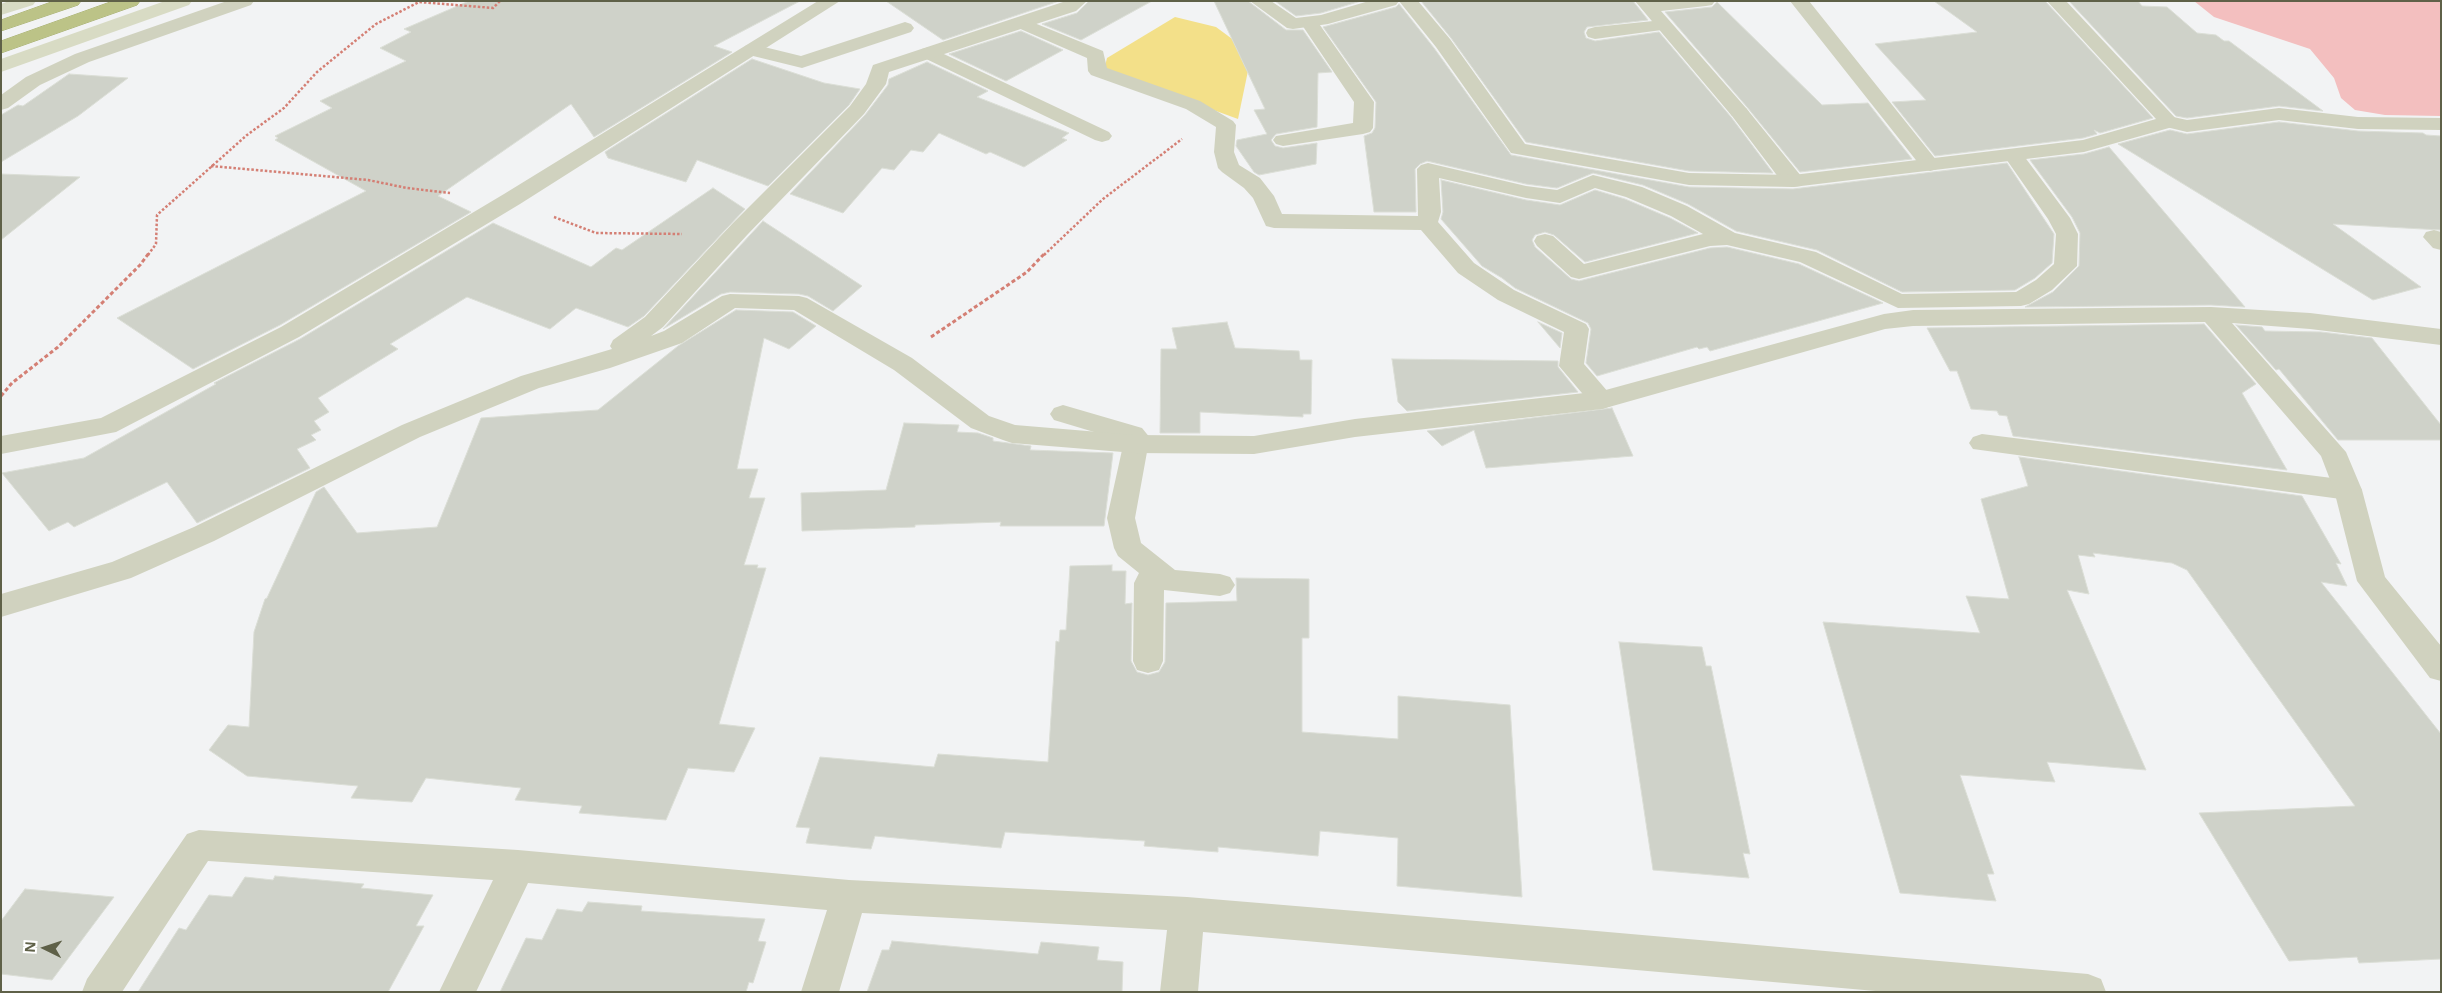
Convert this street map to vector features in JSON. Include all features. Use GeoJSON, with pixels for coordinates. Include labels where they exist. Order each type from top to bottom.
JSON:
{"type":"FeatureCollection","features":[{"type":"Feature","properties":{"kind":"highway"},"geometry":{"type":"LineString","coordinates":[[1,26],[72,1]]}},
{"type":"Feature","properties":{"kind":"highway"},"geometry":{"type":"LineString","coordinates":[[1,47],[131,1]]}},
{"type":"Feature","properties":{"kind":"street"},"geometry":{"type":"LineString","coordinates":[[1,10],[27,1]]}},
{"type":"Feature","properties":{"kind":"street"},"geometry":{"type":"LineString","coordinates":[[1,66],[184,1]]}},
{"type":"Feature","properties":{"kind":"street"},"geometry":{"type":"LineString","coordinates":[[1,104],[33,81],[82,58],[244,1]]}},
{"type":"Feature","properties":{"kind":"street"},"geometry":{"type":"LineString","coordinates":[[1,445],[107,426],[290,332],[518,196],[831,1]]}},
{"type":"Feature","properties":{"kind":"street"},"geometry":{"type":"LineString","coordinates":[[601,362],[654,322],[740,229],[858,110],[876,84],[880,69],[1070,7],[1078,1]]}},
{"type":"Feature","properties":{"kind":"street"},"geometry":{"type":"LineString","coordinates":[[1259,1],[1293,24],[1309,22],[1390,1]]}},
{"type":"Feature","properties":{"kind":"street"},"geometry":{"type":"LineString","coordinates":[[1408,1],[1443,43],[1518,149],[1689,179],[1792,181],[2014,156],[2091,145],[2169,122],[2186,126],[2279,114],[2358,123],[2441,124]]}},
{"type":"Feature","properties":{"kind":"street"},"geometry":{"type":"LineString","coordinates":[[1647,4],[1706,1]]}},
{"type":"Feature","properties":{"kind":"street"},"geometry":{"type":"LineString","coordinates":[[1799,1],[1930,165]]}},
{"type":"Feature","properties":{"kind":"street"},"geometry":{"type":"LineString","coordinates":[[2056,1],[2169,122]]}},
{"type":"Feature","properties":{"kind":"street"},"geometry":{"type":"LineString","coordinates":[[1647,4],[1662,26],[1739,112],[1792,181]]}},
{"type":"Feature","properties":{"kind":"street"},"geometry":{"type":"LineString","coordinates":[[1284,140],[1363,128],[1364,102],[1309,22]]}},
{"type":"Feature","properties":{"kind":"street"},"geometry":{"type":"LineString","coordinates":[[1022,23],[1096,55],[1098,71],[1193,105],[1226,125],[1224,152],[1229,168],[1252,183],[1262,196],[1274,221],[1428,223],[1466,268],[1506,295],[1577,329],[1571,366],[1602,400]]}},
{"type":"Feature","properties":{"kind":"street"},"geometry":{"type":"LineString","coordinates":[[1595,33],[1662,26]]}},
{"type":"Feature","properties":{"kind":"street"},"geometry":{"type":"LineString","coordinates":[[752,50],[802,62],[906,28]]}},
{"type":"Feature","properties":{"kind":"street"},"geometry":{"type":"LineString","coordinates":[[930,53],[1102,136]]}},
{"type":"Feature","properties":{"kind":"street"},"geometry":{"type":"LineString","coordinates":[[1,606],[121,570],[204,534],[411,431],[530,382],[601,362],[673,337],[730,301],[799,302],[904,364],[980,422],[1012,434],[1138,444],[1254,445],[1355,428],[1458,418],[1602,400],[1884,322],[1989,308],[2022,299],[2044,285],[2065,266],[2067,234],[2059,218],[2014,156]]}},
{"type":"Feature","properties":{"kind":"street"},"geometry":{"type":"LineString","coordinates":[[1428,223],[1430,212],[1428,169],[1526,192],[1560,197],[1593,181],[1634,192],[1679,210],[1727,238]]}},
{"type":"Feature","properties":{"kind":"street"},"geometry":{"type":"LineString","coordinates":[[1545,242],[1579,272],[1710,239],[1727,238],[1808,257],[1898,301],[1989,308],[2211,314],[2310,321],[2441,337]]}},
{"type":"Feature","properties":{"kind":"street"},"geometry":{"type":"LineString","coordinates":[[2211,314],[2333,452],[2348,490],[2358,538],[2372,581],[2441,669]]}},
{"type":"Feature","properties":{"kind":"street"},"geometry":{"type":"LineString","coordinates":[[1063,414],[1133,434],[1138,444],[1121,518],[1128,548],[1154,571],[1168,580],[1220,585]]}},
{"type":"Feature","properties":{"kind":"street"},"geometry":{"type":"LineString","coordinates":[[1982,443],[2348,490]]}},
{"type":"Feature","properties":{"kind":"street"},"geometry":{"type":"LineString","coordinates":[[1148,660],[1149,583],[1154,571]]}},
{"type":"Feature","properties":{"kind":"street"},"geometry":{"type":"LineString","coordinates":[[100,992],[200,845],[518,866],[849,896],[1187,914],[1575,946],[2088,992]]}},
{"type":"Feature","properties":{"kind":"street"},"geometry":{"type":"LineString","coordinates":[[457,992],[518,866]]}},
{"type":"Feature","properties":{"kind":"street"},"geometry":{"type":"LineString","coordinates":[[820,992],[849,896]]}},
{"type":"Feature","properties":{"kind":"street"},"geometry":{"type":"LineString","coordinates":[[1179,992],[1187,914]]}},
{"type":"Feature","properties":{"kind":"path"},"geometry":{"type":"LineString","coordinates":[[1,396],[12,383],[64,340],[140,264],[156,244],[156,215],[247,135],[284,108],[317,72],[369,29],[419,2],[493,8],[500,1]]}},
{"type":"Feature","properties":{"kind":"path"},"geometry":{"type":"LineString","coordinates":[[904,364],[939,330],[1027,272],[1062,235],[1103,199],[1186,136],[1226,137]]}},
{"type":"Feature","properties":{"kind":"shaded area"},"geometry":{"type":"Polygon","coordinates":[[[2194,1],[2441,1],[2441,116],[2385,115],[2355,110],[2341,98],[2334,78],[2310,49],[2214,17],[2194,1]]]}},
{"type":"Feature","properties":{"kind":"shaded area"},"geometry":{"type":"Polygon","coordinates":[[[1175,17],[1216,27],[1243,47],[1249,66],[1238,119],[1104,70],[1107,58],[1175,17]]]}},
{"type":"Feature","properties":{"kind":"building"},"geometry":{"type":"Polygon","coordinates":[[[469,1],[800,1],[714,46],[732,52],[594,137],[571,104],[438,196],[471,212],[280,325],[193,369],[117,318],[366,191],[275,140],[278,138],[275,136],[332,108],[320,101],[406,61],[380,48],[411,32],[404,29],[469,1]]]}},
{"type":"Feature","properties":{"kind":"building"},"geometry":{"type":"Polygon","coordinates":[[[886,1],[1059,1],[943,40],[886,1]]]}},
{"type":"Feature","properties":{"kind":"building"},"geometry":{"type":"Polygon","coordinates":[[[1089,1],[1152,1],[1081,40],[1042,24],[1077,13],[1089,1]]]}},
{"type":"Feature","properties":{"kind":"building"},"geometry":{"type":"Polygon","coordinates":[[[1214,1],[1248,1],[1286,30],[1303,30],[1332,72],[1318,73],[1317,127],[1276,134],[1271,140],[1275,146],[1283,148],[1317,143],[1316,164],[1259,175],[1254,172],[1236,146],[1237,140],[1267,134],[1254,110],[1265,109],[1214,1]]]}},
{"type":"Feature","properties":{"kind":"building"},"geometry":{"type":"Polygon","coordinates":[[[1275,1],[1361,1],[1321,13],[1296,16],[1275,1]]]}},
{"type":"Feature","properties":{"kind":"building"},"geometry":{"type":"Polygon","coordinates":[[[1421,1],[1633,1],[1648,20],[1587,27],[1584,32],[1586,38],[1595,41],[1659,32],[1731,117],[1773,173],[1689,171],[1526,142],[1451,38],[1421,1]]]}},
{"type":"Feature","properties":{"kind":"building"},"geometry":{"type":"Polygon","coordinates":[[[1934,1],[2045,1],[2153,118],[2100,133],[2094,130],[2097,134],[2083,138],[1935,156],[1892,102],[1926,100],[1875,44],[1977,32],[1934,1]]]}},
{"type":"Feature","properties":{"kind":"building"},"geometry":{"type":"Polygon","coordinates":[[[2069,1],[2138,1],[2142,6],[2167,7],[2197,33],[2216,35],[2224,41],[2229,41],[2323,111],[2279,106],[2187,118],[2176,116],[2069,1]]]}},
{"type":"Feature","properties":{"kind":"building"},"geometry":{"type":"Polygon","coordinates":[[[1717,2],[1822,105],[1868,103],[1912,159],[1800,172],[1665,12],[1712,7],[1717,2]]]}},
{"type":"Feature","properties":{"kind":"building"},"geometry":{"type":"Polygon","coordinates":[[[1399,4],[1434,48],[1511,155],[1689,187],[1793,189],[2007,163],[2054,234],[2052,263],[2035,278],[2015,290],[1902,292],[1817,250],[1736,231],[1688,204],[1643,185],[1593,173],[1557,188],[1526,184],[1427,161],[1415,169],[1416,212],[1374,212],[1364,136],[1372,133],[1375,128],[1376,102],[1323,27],[1396,7],[1399,4]]]}},
{"type":"Feature","properties":{"kind":"building"},"geometry":{"type":"Polygon","coordinates":[[[1021,31],[1063,50],[1006,81],[949,54],[1021,31]]]}},
{"type":"Feature","properties":{"kind":"building"},"geometry":{"type":"Polygon","coordinates":[[[752,59],[824,83],[860,89],[849,105],[768,186],[697,160],[686,182],[608,158],[605,152],[752,59]]]}},
{"type":"Feature","properties":{"kind":"building"},"geometry":{"type":"Polygon","coordinates":[[[927,62],[988,91],[977,97],[1069,133],[1062,138],[1067,140],[1024,167],[990,152],[986,154],[939,133],[923,152],[911,150],[894,170],[882,168],[843,213],[790,194],[865,115],[888,85],[889,79],[927,62]]]}},
{"type":"Feature","properties":{"kind":"building"},"geometry":{"type":"Polygon","coordinates":[[[69,74],[128,78],[78,116],[1,162],[1,115],[18,105],[23,106],[69,74]]]}},
{"type":"Feature","properties":{"kind":"building"},"geometry":{"type":"Polygon","coordinates":[[[2279,122],[2358,131],[2423,133],[2441,136],[2441,230],[2333,224],[2421,287],[2373,300],[2118,144],[2170,130],[2187,134],[2279,122]]]}},
{"type":"Feature","properties":{"kind":"building"},"geometry":{"type":"Polygon","coordinates":[[[2109,147],[2245,307],[2211,305],[2025,307],[2053,292],[2079,266],[2080,233],[2072,217],[2030,160],[2084,154],[2109,147]]]}},
{"type":"Feature","properties":{"kind":"building"},"geometry":{"type":"Polygon","coordinates":[[[1,174],[80,177],[1,240],[1,174]]]}},
{"type":"Feature","properties":{"kind":"building"},"geometry":{"type":"Polygon","coordinates":[[[1441,180],[1526,200],[1560,205],[1595,190],[1625,199],[1670,218],[1698,233],[1585,262],[1554,235],[1545,232],[1535,235],[1532,240],[1535,247],[1571,279],[1579,281],[1710,248],[1727,247],[1799,264],[1883,303],[1710,351],[1707,347],[1699,349],[1697,347],[1597,376],[1586,363],[1591,329],[1588,323],[1515,288],[1482,266],[1441,219],[1443,212],[1441,180]]]}},
{"type":"Feature","properties":{"kind":"building"},"geometry":{"type":"Polygon","coordinates":[[[713,188],[745,209],[644,316],[628,327],[576,308],[550,329],[467,297],[390,344],[398,349],[318,398],[329,412],[314,421],[321,430],[311,435],[316,440],[297,449],[310,468],[197,523],[167,482],[74,527],[68,522],[49,531],[2,473],[84,458],[216,384],[214,383],[300,339],[493,223],[591,267],[616,248],[622,250],[713,188]]]}},
{"type":"Feature","properties":{"kind":"building"},"geometry":{"type":"Polygon","coordinates":[[[763,221],[862,286],[833,311],[808,296],[799,294],[730,292],[721,294],[663,329],[763,221]]]}},
{"type":"Feature","properties":{"kind":"building"},"geometry":{"type":"Polygon","coordinates":[[[736,310],[793,312],[816,326],[789,349],[764,338],[737,469],[758,469],[749,498],[765,498],[744,565],[758,565],[757,568],[766,568],[719,724],[755,728],[734,772],[688,768],[666,820],[579,813],[582,806],[515,800],[521,788],[426,778],[412,802],[351,798],[358,786],[247,776],[209,750],[228,725],[249,727],[254,632],[265,599],[316,492],[324,487],[357,533],[437,527],[481,418],[598,410],[678,346],[736,310]]]}},
{"type":"Feature","properties":{"kind":"building"},"geometry":{"type":"Polygon","coordinates":[[[1227,322],[1235,348],[1299,351],[1300,360],[1312,360],[1311,414],[1303,414],[1303,417],[1200,412],[1200,433],[1160,433],[1161,349],[1177,349],[1172,328],[1227,322]]]}},
{"type":"Feature","properties":{"kind":"building"},"geometry":{"type":"Polygon","coordinates":[[[1538,322],[1562,333],[1560,348],[1538,322]]]}},
{"type":"Feature","properties":{"kind":"building"},"geometry":{"type":"Polygon","coordinates":[[[2204,324],[2256,384],[2242,393],[2287,470],[2013,436],[2007,416],[1999,415],[1997,411],[1971,409],[1957,371],[1950,371],[1927,328],[2204,324]]]}},
{"type":"Feature","properties":{"kind":"building"},"geometry":{"type":"Polygon","coordinates":[[[2236,325],[2262,327],[2265,331],[2321,332],[2372,338],[2441,425],[2441,440],[2338,440],[2279,369],[2276,370],[2236,325]]]}},
{"type":"Feature","properties":{"kind":"building"},"geometry":{"type":"Polygon","coordinates":[[[1392,359],[1558,361],[1558,367],[1578,392],[1407,411],[1398,402],[1392,359]]]}},
{"type":"Feature","properties":{"kind":"building"},"geometry":{"type":"Polygon","coordinates":[[[1612,408],[1633,456],[1486,468],[1474,430],[1442,446],[1427,431],[1612,408]]]}},
{"type":"Feature","properties":{"kind":"building"},"geometry":{"type":"Polygon","coordinates":[[[904,423],[959,425],[957,432],[978,433],[993,438],[993,441],[1031,446],[1030,450],[1113,453],[1104,526],[1000,526],[1001,522],[802,531],[801,493],[886,490],[904,423]]]}},
{"type":"Feature","properties":{"kind":"building"},"geometry":{"type":"Polygon","coordinates":[[[2019,457],[2302,496],[2341,564],[2336,563],[2347,586],[2321,582],[2441,734],[2441,959],[2359,963],[2357,957],[2289,961],[2199,813],[2355,806],[2187,570],[2172,563],[2093,553],[2095,557],[2078,555],[2089,594],[2067,590],[2146,770],[2047,762],[2055,782],[1960,775],[1994,874],[1987,874],[1996,901],[1900,893],[1823,622],[1980,633],[1966,596],[2009,599],[1981,499],[2028,486],[2019,457]]]}},
{"type":"Feature","properties":{"kind":"building"},"geometry":{"type":"Polygon","coordinates":[[[1112,565],[1112,571],[1126,571],[1125,604],[1132,603],[1131,661],[1137,672],[1148,675],[1159,672],[1165,662],[1166,603],[1237,601],[1236,578],[1309,579],[1309,638],[1302,638],[1302,732],[1398,739],[1398,696],[1510,705],[1522,897],[1397,886],[1398,838],[1320,831],[1318,856],[1218,847],[1218,852],[1144,846],[1145,841],[1005,832],[1001,848],[875,836],[871,849],[806,843],[810,828],[796,827],[820,757],[934,767],[938,754],[1048,762],[1056,641],[1059,642],[1060,630],[1066,630],[1070,566],[1112,565]]]}},
{"type":"Feature","properties":{"kind":"building"},"geometry":{"type":"Polygon","coordinates":[[[1619,642],[1702,647],[1706,666],[1711,666],[1750,854],[1743,853],[1749,878],[1653,870],[1619,642]]]}},
{"type":"Feature","properties":{"kind":"building"},"geometry":{"type":"Polygon","coordinates":[[[275,876],[364,884],[361,888],[433,895],[416,926],[424,926],[388,992],[138,992],[179,928],[186,930],[209,895],[232,897],[245,877],[273,880],[275,876]]]}},
{"type":"Feature","properties":{"kind":"building"},"geometry":{"type":"Polygon","coordinates":[[[25,889],[114,897],[52,980],[1,974],[1,921],[25,889]]]}},
{"type":"Feature","properties":{"kind":"building"},"geometry":{"type":"Polygon","coordinates":[[[588,902],[642,906],[641,911],[765,919],[758,941],[766,942],[753,983],[749,982],[746,992],[500,992],[526,938],[542,940],[557,909],[582,912],[588,902]]]}},
{"type":"Feature","properties":{"kind":"building"},"geometry":{"type":"Polygon","coordinates":[[[892,941],[1038,954],[1041,942],[1099,947],[1097,960],[1123,962],[1122,992],[867,992],[882,950],[889,950],[892,941]]]}}]}
